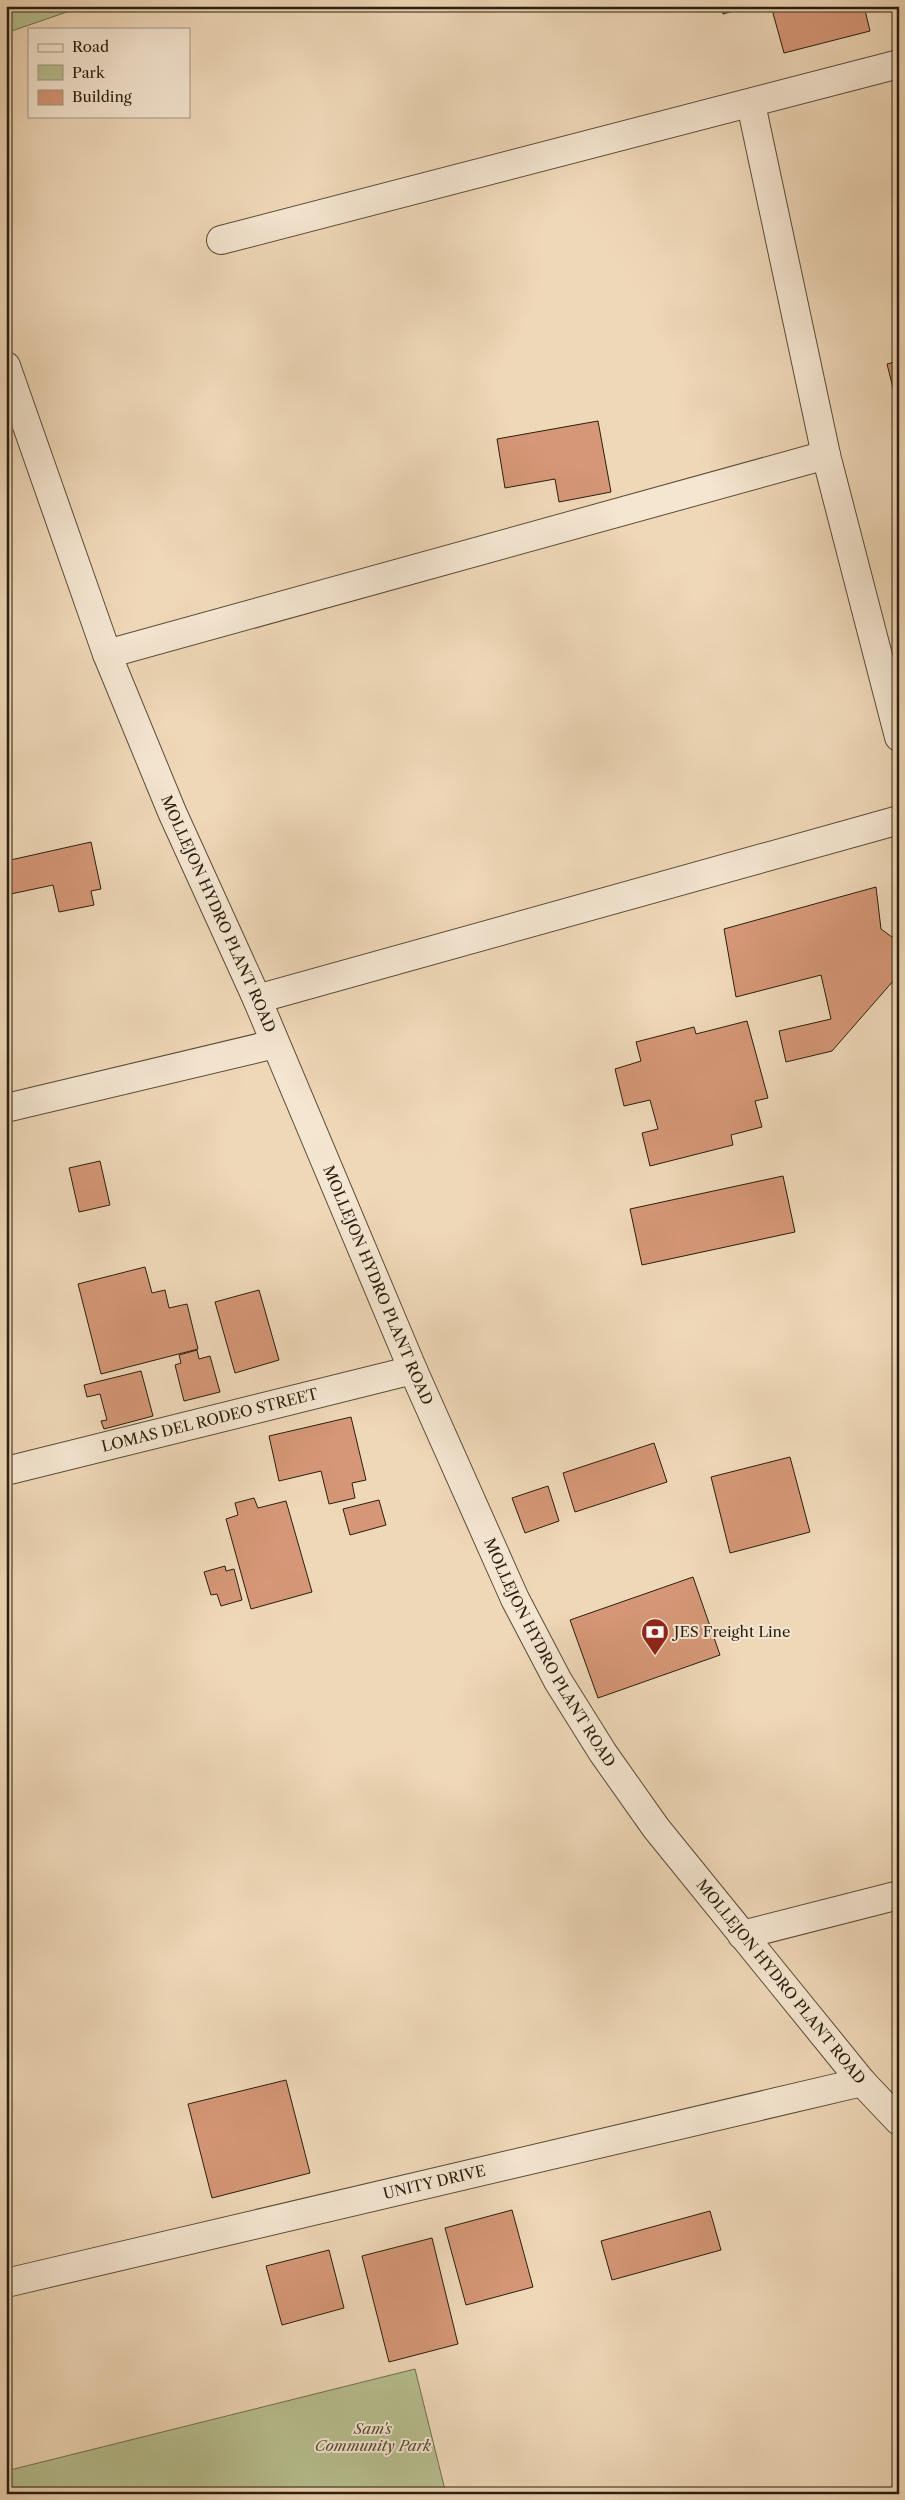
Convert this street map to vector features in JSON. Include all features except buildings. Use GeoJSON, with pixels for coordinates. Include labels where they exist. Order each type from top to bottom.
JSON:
{"type":"FeatureCollection","features":[{"type":"Feature","properties":{"kind":"street"},"geometry":{"type":"LineString","coordinates":[[221,240],[751,104],[899,64]]}},
{"type":"Feature","properties":{"kind":"street"},"geometry":{"type":"LineString","coordinates":[[751,104],[826,455],[899,737]]}},
{"type":"Feature","properties":{"kind":"street","name":"MOLLEJON HYDRO PLANT ROAD"},"geometry":{"type":"LineString","coordinates":[[6,366],[107,654],[172,812],[257,999],[351,1218],[412,1370],[510,1587],[558,1681],[604,1753],[656,1828],[862,2082],[899,2121]]}},
{"type":"Feature","properties":{"kind":"street"},"geometry":{"type":"LineString","coordinates":[[107,654],[826,455]]}},
{"type":"Feature","properties":{"kind":"street"},"geometry":{"type":"LineString","coordinates":[[257,999],[899,820]]}},
{"type":"Feature","properties":{"kind":"street"},"geometry":{"type":"LineString","coordinates":[[6,1108],[275,1044]]}},
{"type":"Feature","properties":{"kind":"street","name":"LOMAS DEL RODEO STREET"},"geometry":{"type":"LineString","coordinates":[[6,1470],[412,1370]]}},
{"type":"Feature","properties":{"kind":"street"},"geometry":{"type":"LineString","coordinates":[[742,1935],[899,1895]]}},
{"type":"Feature","properties":{"kind":"street","name":"UNITY DRIVE"},"geometry":{"type":"LineString","coordinates":[[6,2284],[862,2082]]}},
{"type":"Feature","properties":{"kind":"green space"},"geometry":{"type":"Polygon","coordinates":[[[6,6],[84,6],[6,33],[6,6]]]}},
{"type":"Feature","properties":{"kind":"green space","name":"Sam's Community Park"},"geometry":{"type":"Polygon","coordinates":[[[415,2369],[446,2494],[6,2494],[6,2471],[415,2369]]]}},
{"type":"Feature","properties":{"kind":"place","name":"JES Freight Line"},"geometry":{"type":"Point","coordinates":[655,1656]}}]}
